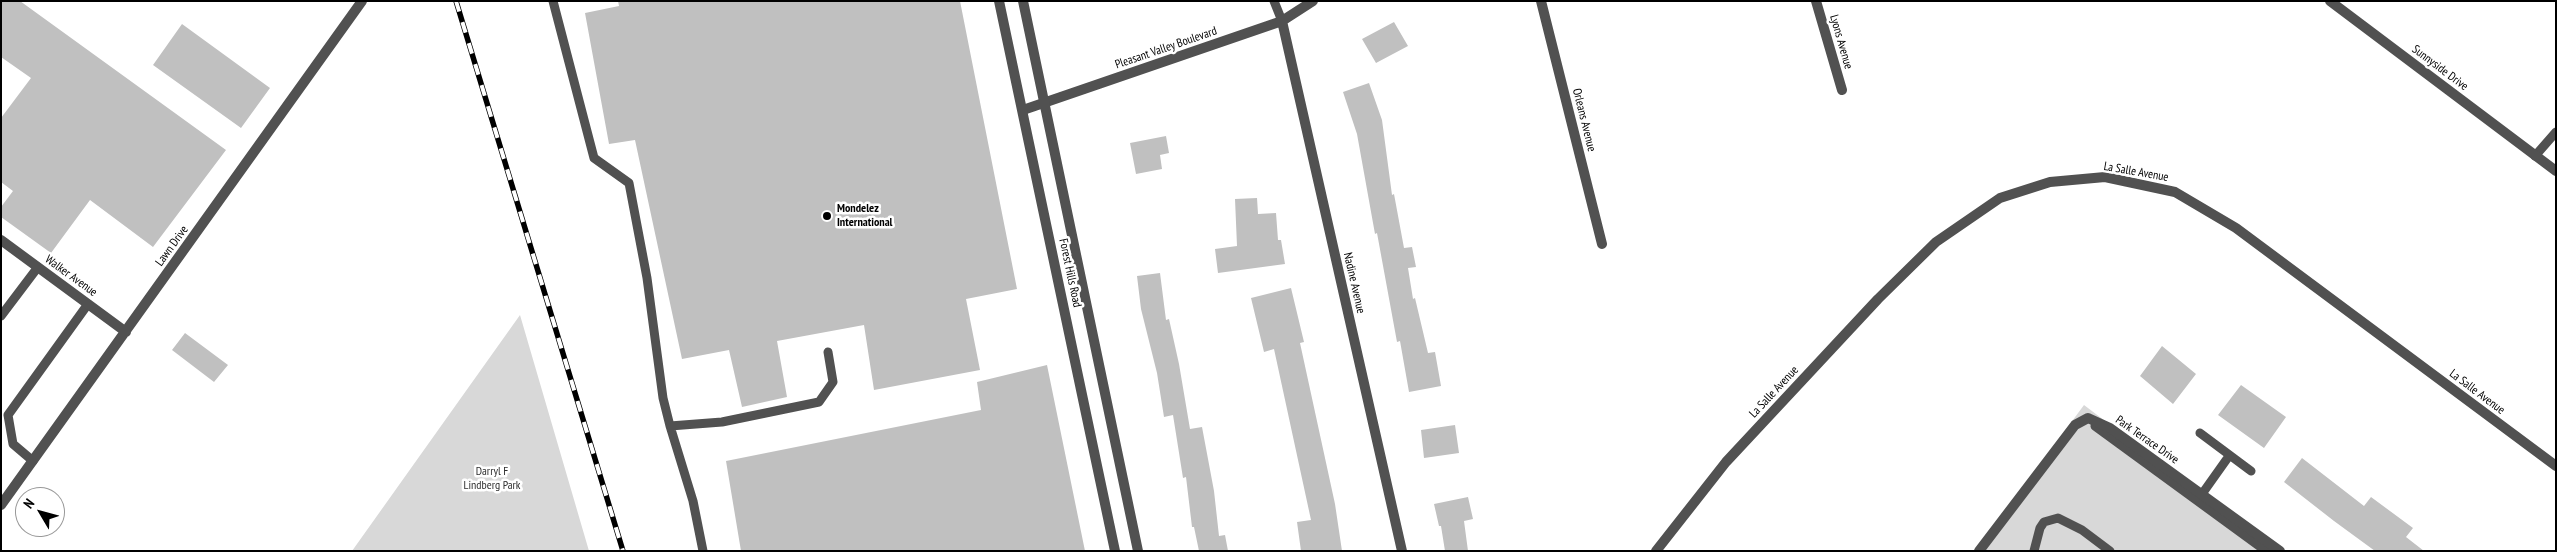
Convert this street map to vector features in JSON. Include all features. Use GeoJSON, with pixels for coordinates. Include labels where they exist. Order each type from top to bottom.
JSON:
{"type":"FeatureCollection","features":[{"type":"Feature","properties":{"kind":"street","name":"Lawn Drive"},"geometry":{"type":"LineString","coordinates":[[1,505],[362,1]]}},
{"type":"Feature","properties":{"kind":"street","name":"Forest Hills Road"},"geometry":{"type":"LineString","coordinates":[[999,1],[1114,551]]}},
{"type":"Feature","properties":{"kind":"street","name":"Forest Hills Road"},"geometry":{"type":"LineString","coordinates":[[1024,1],[1138,551]]}},
{"type":"Feature","properties":{"kind":"street","name":"Pleasant Valley Boulevard"},"geometry":{"type":"LineString","coordinates":[[1023,110],[1282,21],[1313,1]]}},
{"type":"Feature","properties":{"kind":"street","name":"Orleans Avenue"},"geometry":{"type":"LineString","coordinates":[[1541,1],[1602,244]]}},
{"type":"Feature","properties":{"kind":"street","name":"Lyons Avenue"},"geometry":{"type":"LineString","coordinates":[[1816,1],[1842,90]]}},
{"type":"Feature","properties":{"kind":"street","name":"Sunnyside Drive"},"geometry":{"type":"LineString","coordinates":[[2330,1],[2556,171]]}},
{"type":"Feature","properties":{"kind":"street","name":"Nadine Avenue"},"geometry":{"type":"LineString","coordinates":[[1282,21],[1402,551]]}},
{"type":"Feature","properties":{"kind":"street","name":"La Salle Avenue"},"geometry":{"type":"LineString","coordinates":[[1656,551],[1726,462],[1878,299],[1936,242],[2000,198],[2050,182],[2105,177],[2176,192],[2236,228],[2556,466]]}},
{"type":"Feature","properties":{"kind":"street","name":"Walker Avenue"},"geometry":{"type":"LineString","coordinates":[[1,240],[126,332]]}},
{"type":"Feature","properties":{"kind":"street","name":"Park Terrace Drive"},"geometry":{"type":"LineString","coordinates":[[1980,551],[2075,425],[2088,418],[2110,428],[2280,551]]}},
{"type":"Feature","properties":{"kind":"lane"},"geometry":{"type":"LineString","coordinates":[[553,1],[594,158],[629,183],[647,278],[663,398],[693,501],[704,551]]}},
{"type":"Feature","properties":{"kind":"lane"},"geometry":{"type":"LineString","coordinates":[[1274,1],[1282,21]]}},
{"type":"Feature","properties":{"kind":"lane"},"geometry":{"type":"LineString","coordinates":[[2535,156],[2556,132]]}},
{"type":"Feature","properties":{"kind":"lane"},"geometry":{"type":"LineString","coordinates":[[1,316],[38,267]]}},
{"type":"Feature","properties":{"kind":"lane"},"geometry":{"type":"LineString","coordinates":[[33,461],[13,444],[4,412],[88,304]]}},
{"type":"Feature","properties":{"kind":"lane"},"geometry":{"type":"LineString","coordinates":[[670,426],[722,422],[819,402],[833,382],[828,352]]}},
{"type":"Feature","properties":{"kind":"lane"},"geometry":{"type":"LineString","coordinates":[[1985,551],[2076,428],[2087,423],[2098,427],[2266,551]]}},
{"type":"Feature","properties":{"kind":"lane"},"geometry":{"type":"LineString","coordinates":[[2200,433],[2251,471]]}},
{"type":"Feature","properties":{"kind":"lane"},"geometry":{"type":"LineString","coordinates":[[2202,494],[2230,456]]}},
{"type":"Feature","properties":{"kind":"lane"},"geometry":{"type":"LineString","coordinates":[[2034,551],[2040,528],[2044,522],[2058,518],[2082,530],[2110,551]]}},
{"type":"Feature","properties":{"kind":"green space","name":"Darryl F Lindberg Park"},"geometry":{"type":"Polygon","coordinates":[[[520,315],[589,551],[352,551],[520,315]]]}},
{"type":"Feature","properties":{"kind":"green space"},"geometry":{"type":"Polygon","coordinates":[[[2084,405],[2277,551],[1976,551],[2084,405]]]}},
{"type":"Feature","properties":{"kind":"building"},"geometry":{"type":"Polygon","coordinates":[[[1,1],[20,1],[226,150],[153,247],[90,200],[51,253],[1,217],[1,207],[13,191],[1,182],[1,118],[31,78],[1,57],[1,1]]]}},
{"type":"Feature","properties":{"kind":"building","name":"Mondelez International"},"geometry":{"type":"Polygon","coordinates":[[[618,1],[960,1],[1017,289],[966,299],[980,370],[874,390],[864,325],[777,341],[787,397],[742,407],[729,350],[682,359],[635,140],[609,144],[585,13],[619,6],[618,1]]]}},
{"type":"Feature","properties":{"kind":"building"},"geometry":{"type":"Polygon","coordinates":[[[1394,22],[1408,46],[1376,63],[1362,39],[1394,22]]]}},
{"type":"Feature","properties":{"kind":"building"},"geometry":{"type":"Polygon","coordinates":[[[182,24],[270,88],[241,128],[153,65],[182,24]]]}},
{"type":"Feature","properties":{"kind":"building"},"geometry":{"type":"Polygon","coordinates":[[[1369,83],[1382,120],[1392,195],[1394,194],[1404,248],[1412,247],[1416,267],[1408,268],[1413,299],[1415,298],[1428,353],[1435,352],[1441,386],[1409,392],[1400,341],[1397,342],[1377,233],[1375,234],[1357,134],[1343,92],[1369,83]]]}},
{"type":"Feature","properties":{"kind":"building"},"geometry":{"type":"Polygon","coordinates":[[[1166,136],[1169,153],[1160,155],[1162,169],[1136,174],[1130,143],[1166,136]]]}},
{"type":"Feature","properties":{"kind":"building"},"geometry":{"type":"Polygon","coordinates":[[[1257,198],[1258,214],[1276,213],[1278,240],[1281,240],[1285,264],[1218,273],[1215,249],[1237,246],[1235,199],[1257,198]]]}},
{"type":"Feature","properties":{"kind":"building"},"geometry":{"type":"Polygon","coordinates":[[[1160,273],[1166,320],[1169,319],[1179,364],[1190,429],[1202,427],[1214,491],[1219,536],[1225,535],[1228,551],[1199,551],[1194,527],[1192,527],[1186,477],[1183,478],[1173,415],[1164,417],[1157,373],[1141,309],[1137,276],[1160,273]]]}},
{"type":"Feature","properties":{"kind":"building"},"geometry":{"type":"Polygon","coordinates":[[[1291,288],[1304,342],[1300,343],[1335,504],[1342,551],[1301,551],[1297,522],[1311,520],[1274,349],[1264,352],[1251,298],[1291,288]]]}},
{"type":"Feature","properties":{"kind":"building"},"geometry":{"type":"Polygon","coordinates":[[[185,333],[228,365],[214,382],[172,350],[185,333]]]}},
{"type":"Feature","properties":{"kind":"building"},"geometry":{"type":"Polygon","coordinates":[[[2162,346],[2196,374],[2173,404],[2140,376],[2162,346]]]}},
{"type":"Feature","properties":{"kind":"building"},"geometry":{"type":"Polygon","coordinates":[[[1047,365],[1085,551],[741,551],[726,461],[981,410],[977,382],[1047,365]]]}},
{"type":"Feature","properties":{"kind":"building"},"geometry":{"type":"Polygon","coordinates":[[[2241,385],[2286,417],[2264,448],[2218,415],[2241,385]]]}},
{"type":"Feature","properties":{"kind":"building"},"geometry":{"type":"Polygon","coordinates":[[[1455,425],[1459,453],[1424,458],[1421,430],[1455,425]]]}},
{"type":"Feature","properties":{"kind":"building"},"geometry":{"type":"Polygon","coordinates":[[[2302,458],[2364,506],[2371,497],[2413,528],[2406,537],[2424,551],[2375,551],[2334,521],[2284,482],[2302,458]]]}},
{"type":"Feature","properties":{"kind":"building"},"geometry":{"type":"Polygon","coordinates":[[[1468,497],[1473,519],[1464,521],[1468,551],[1445,551],[1441,526],[1439,526],[1434,504],[1468,497]]]}},
{"type":"Feature","properties":{"kind":"railway"},"geometry":{"type":"LineString","coordinates":[[456,1],[623,551]]}},
{"type":"Feature","properties":{"kind":"place","name":"Mondelez International"},"geometry":{"type":"Point","coordinates":[827,216]}}]}
